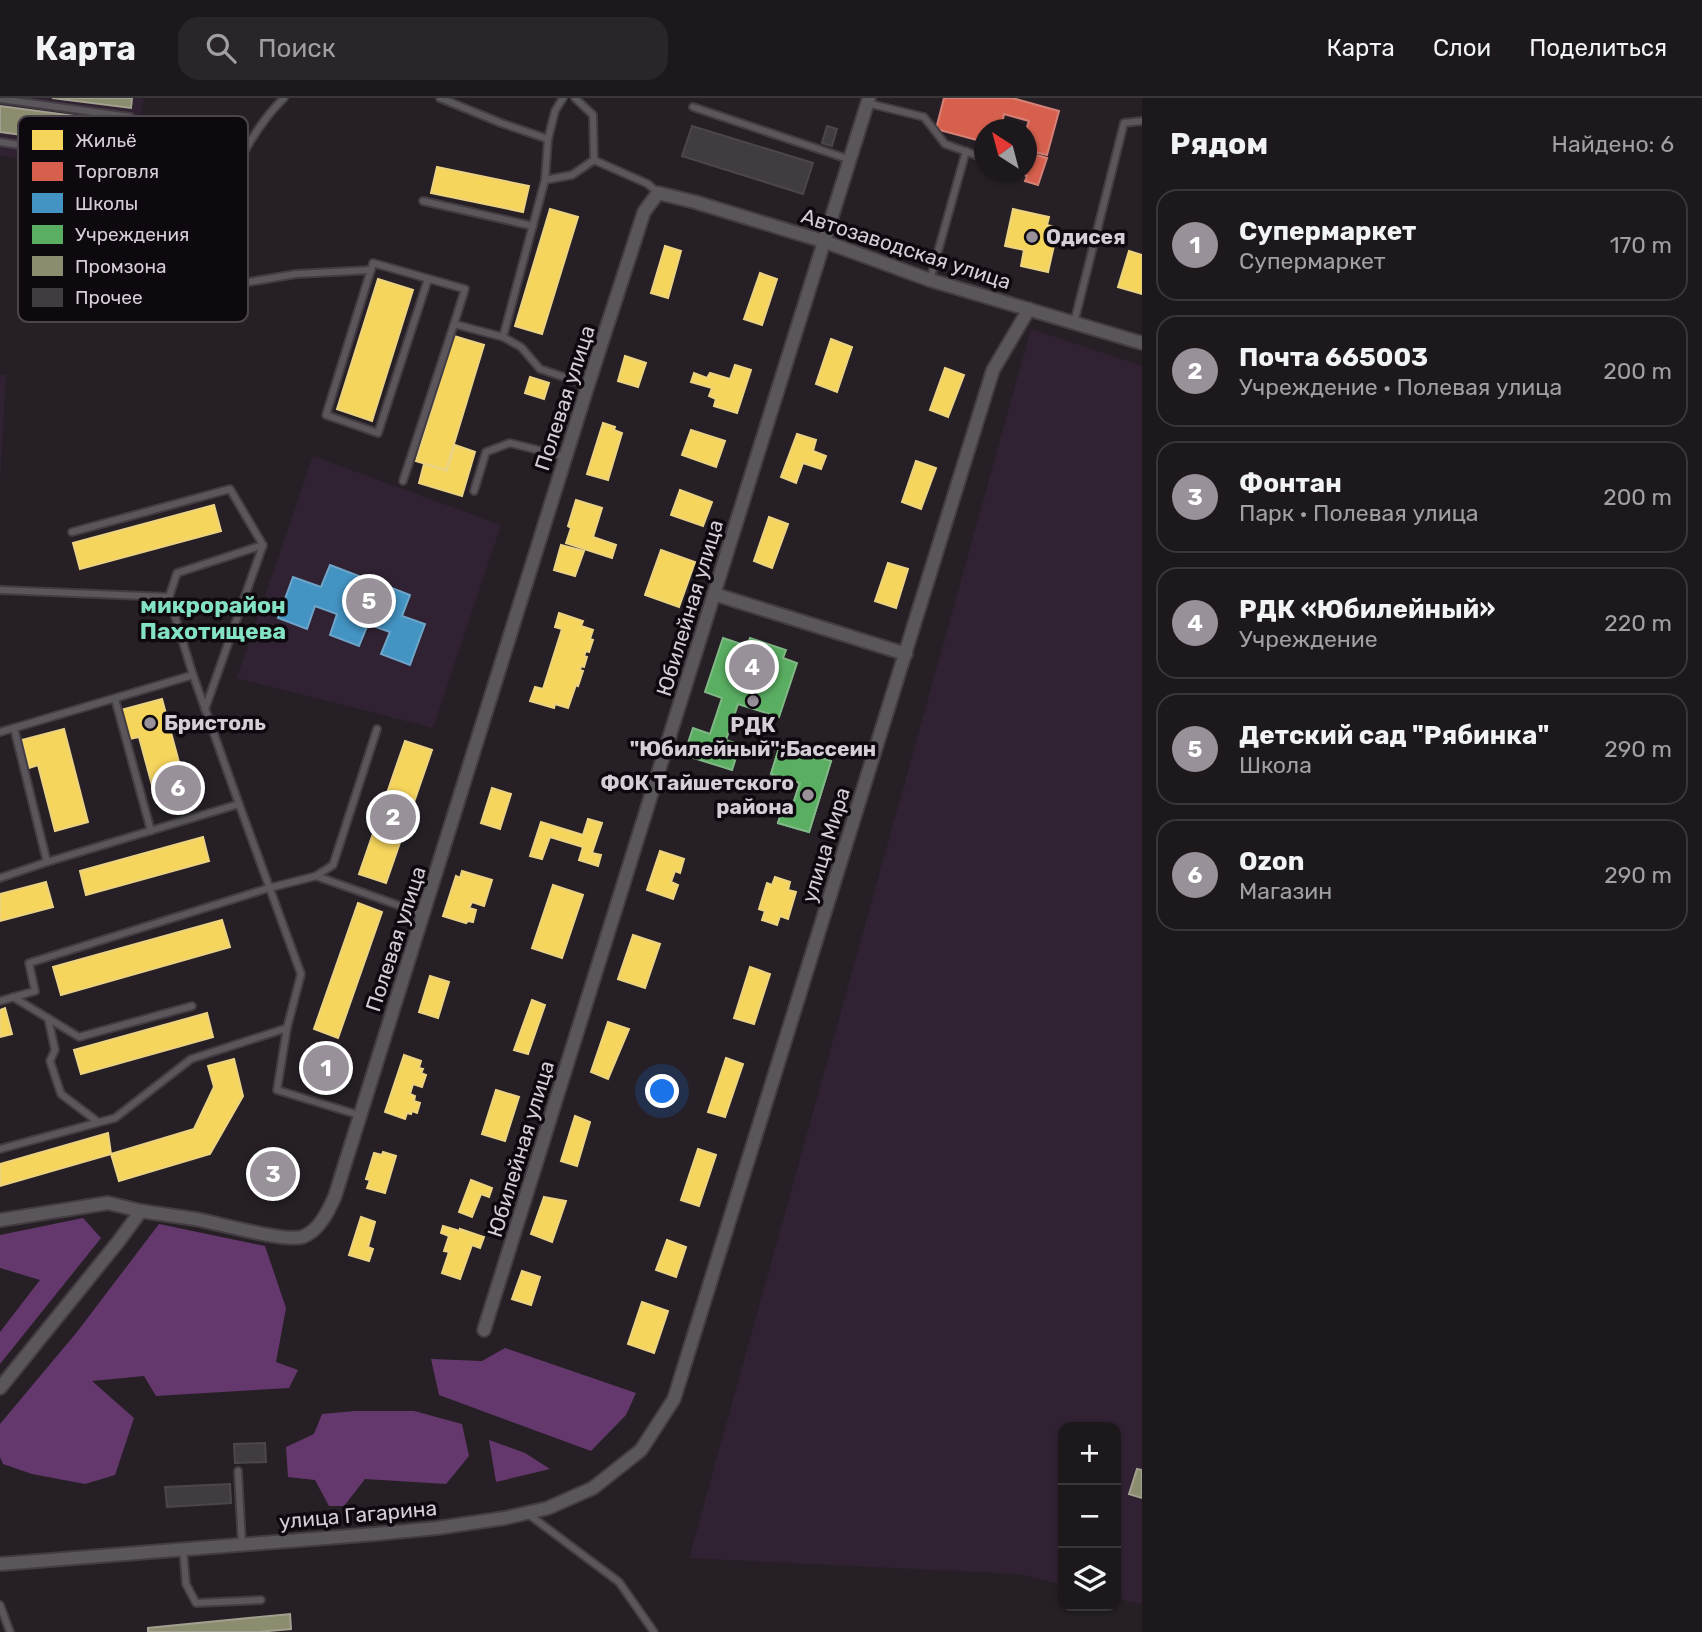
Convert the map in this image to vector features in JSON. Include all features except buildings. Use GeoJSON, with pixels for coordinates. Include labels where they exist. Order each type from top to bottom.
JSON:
{"type":"FeatureCollection","features":[{"type":"Feature","properties":{"kind":"street","name":"Юбилейная улица"},"geometry":{"type":"LineString","coordinates":[[485,1330],[868,100]]}},
{"type":"Feature","properties":{"kind":"street","name":"Автозаводская улица"},"geometry":{"type":"LineString","coordinates":[[658,193],[823,241],[930,280],[1142,344]]}},
{"type":"Feature","properties":{"kind":"street","name":"Полевая улица"},"geometry":{"type":"LineString","coordinates":[[0,1220],[108,1203],[299,1238],[309,1234],[328,1213],[588,385],[644,212],[658,193]]}},
{"type":"Feature","properties":{"kind":"street","name":"улица Мира"},"geometry":{"type":"LineString","coordinates":[[674,1399],[993,369],[1029,309]]}},
{"type":"Feature","properties":{"kind":"street"},"geometry":{"type":"LineString","coordinates":[[715,594],[906,654]]}},
{"type":"Feature","properties":{"kind":"street"},"geometry":{"type":"LineString","coordinates":[[0,1388],[141,1211]]}},
{"type":"Feature","properties":{"kind":"street","name":"улица Гагарина"},"geometry":{"type":"LineString","coordinates":[[0,1564],[437,1528],[505,1518],[548,1508],[593,1488],[641,1450],[674,1399]]}},
{"type":"Feature","properties":{"kind":"lane"},"geometry":{"type":"LineString","coordinates":[[248,148],[269,112],[284,98]]}},
{"type":"Feature","properties":{"kind":"lane"},"geometry":{"type":"LineString","coordinates":[[440,98],[548,139]]}},
{"type":"Feature","properties":{"kind":"lane"},"geometry":{"type":"LineString","coordinates":[[503,337],[545,180],[548,139],[555,111],[563,98]]}},
{"type":"Feature","properties":{"kind":"lane"},"geometry":{"type":"LineString","coordinates":[[575,98],[593,115],[594,160]]}},
{"type":"Feature","properties":{"kind":"lane"},"geometry":{"type":"LineString","coordinates":[[0,99],[123,116]]}},
{"type":"Feature","properties":{"kind":"lane"},"geometry":{"type":"LineString","coordinates":[[868,100],[924,117],[946,144],[974,154]]}},
{"type":"Feature","properties":{"kind":"lane"},"geometry":{"type":"LineString","coordinates":[[693,107],[848,159]]}},
{"type":"Feature","properties":{"kind":"lane"},"geometry":{"type":"LineString","coordinates":[[1074,323],[1124,123],[1142,121]]}},
{"type":"Feature","properties":{"kind":"lane"},"geometry":{"type":"LineString","coordinates":[[0,142],[18,145]]}},
{"type":"Feature","properties":{"kind":"lane"},"geometry":{"type":"LineString","coordinates":[[930,280],[966,151]]}},
{"type":"Feature","properties":{"kind":"lane"},"geometry":{"type":"LineString","coordinates":[[545,180],[572,175],[594,160]]}},
{"type":"Feature","properties":{"kind":"lane"},"geometry":{"type":"LineString","coordinates":[[594,160],[648,184],[658,193]]}},
{"type":"Feature","properties":{"kind":"lane"},"geometry":{"type":"LineString","coordinates":[[423,201],[533,226]]}},
{"type":"Feature","properties":{"kind":"lane"},"geometry":{"type":"LineString","coordinates":[[403,481],[465,289],[373,263],[326,415],[378,433],[428,279]]}},
{"type":"Feature","properties":{"kind":"lane"},"geometry":{"type":"LineString","coordinates":[[248,282],[296,274],[371,271]]}},
{"type":"Feature","properties":{"kind":"lane"},"geometry":{"type":"LineString","coordinates":[[454,324],[503,337],[521,347],[540,369],[588,385]]}},
{"type":"Feature","properties":{"kind":"lane"},"geometry":{"type":"LineString","coordinates":[[474,491],[486,452],[510,443],[566,457]]}},
{"type":"Feature","properties":{"kind":"lane"},"geometry":{"type":"LineString","coordinates":[[72,532],[230,489],[263,545],[205,709]]}},
{"type":"Feature","properties":{"kind":"lane"},"geometry":{"type":"LineString","coordinates":[[263,545],[177,572],[169,597],[193,675],[301,974],[287,1028],[277,1090],[360,1116]]}},
{"type":"Feature","properties":{"kind":"lane"},"geometry":{"type":"LineString","coordinates":[[0,590],[169,597]]}},
{"type":"Feature","properties":{"kind":"lane"},"geometry":{"type":"LineString","coordinates":[[0,732],[193,675]]}},
{"type":"Feature","properties":{"kind":"lane"},"geometry":{"type":"LineString","coordinates":[[115,699],[151,831]]}},
{"type":"Feature","properties":{"kind":"lane"},"geometry":{"type":"LineString","coordinates":[[14,728],[47,862]]}},
{"type":"Feature","properties":{"kind":"lane"},"geometry":{"type":"LineString","coordinates":[[0,1001],[35,991],[29,963],[269,888],[316,876],[333,865],[377,729]]}},
{"type":"Feature","properties":{"kind":"lane"},"geometry":{"type":"LineString","coordinates":[[0,878],[239,804]]}},
{"type":"Feature","properties":{"kind":"lane"},"geometry":{"type":"LineString","coordinates":[[316,876],[424,914]]}},
{"type":"Feature","properties":{"kind":"lane"},"geometry":{"type":"LineString","coordinates":[[13,997],[79,1037],[192,1006]]}},
{"type":"Feature","properties":{"kind":"lane"},"geometry":{"type":"LineString","coordinates":[[48,1018],[55,1050],[50,1061],[61,1094],[98,1122]]}},
{"type":"Feature","properties":{"kind":"lane"},"geometry":{"type":"LineString","coordinates":[[0,1149],[115,1118],[191,1059],[287,1028]]}},
{"type":"Feature","properties":{"kind":"lane"},"geometry":{"type":"LineString","coordinates":[[238,1471],[242,1545]]}},
{"type":"Feature","properties":{"kind":"lane"},"geometry":{"type":"LineString","coordinates":[[526,1513],[619,1582],[654,1632]]}},
{"type":"Feature","properties":{"kind":"lane"},"geometry":{"type":"LineString","coordinates":[[183,1549],[186,1584],[196,1603],[261,1600]]}},
{"type":"Feature","properties":{"kind":"lane"},"geometry":{"type":"LineString","coordinates":[[0,1605],[10,1632]]}},
{"type":"Feature","properties":{"kind":"shaded area"},"geometry":{"type":"Polygon","coordinates":[[[0,98],[144,98],[140,116],[18,116],[18,159],[0,155],[0,98]]]}},
{"type":"Feature","properties":{"kind":"shaded area"},"geometry":{"type":"Polygon","coordinates":[[[1031,329],[1142,366],[1142,1604],[1121,1599],[1121,1422],[1058,1422],[1058,1584],[1018,1574],[689,1558],[1031,329]]]}},
{"type":"Feature","properties":{"kind":"shaded area"},"geometry":{"type":"Polygon","coordinates":[[[0,375],[6,375],[0,482],[0,375]]]}},
{"type":"Feature","properties":{"kind":"shaded area"},"geometry":{"type":"Polygon","coordinates":[[[313,456],[501,525],[433,728],[237,678],[313,456]]]}},
{"type":"Feature","properties":{"kind":"shaded area"},"geometry":{"type":"Polygon","coordinates":[[[83,1218],[101,1238],[0,1364],[0,1332],[40,1280],[0,1268],[0,1235],[83,1218]]]}},
{"type":"Feature","properties":{"kind":"shaded area"},"geometry":{"type":"Polygon","coordinates":[[[159,1224],[265,1246],[286,1308],[276,1362],[298,1370],[289,1388],[156,1396],[144,1376],[92,1381],[134,1418],[115,1475],[85,1484],[32,1474],[3,1464],[0,1457],[0,1424],[77,1332],[159,1224]]]}},
{"type":"Feature","properties":{"kind":"shaded area"},"geometry":{"type":"Polygon","coordinates":[[[505,1348],[636,1393],[626,1415],[591,1451],[439,1395],[431,1359],[482,1361],[505,1348]]]}},
{"type":"Feature","properties":{"kind":"shaded area"},"geometry":{"type":"Polygon","coordinates":[[[414,1411],[462,1424],[469,1456],[446,1484],[365,1479],[344,1506],[329,1506],[315,1480],[288,1477],[286,1447],[314,1434],[322,1414],[414,1411]]]}},
{"type":"Feature","properties":{"kind":"shaded area"},"geometry":{"type":"Polygon","coordinates":[[[489,1440],[525,1453],[550,1469],[496,1482],[489,1440]]]}},
{"type":"Feature","properties":{"kind":"place","name":"Одисея"},"geometry":{"type":"Point","coordinates":[1032,237]}},
{"type":"Feature","properties":{"kind":"place","name":"Детский сад \"Рябинка\""},"geometry":{"type":"Point","coordinates":[369,601]}},
{"type":"Feature","properties":{"kind":"place","name":"РДК «Юбилейный»"},"geometry":{"type":"Point","coordinates":[752,667]}},
{"type":"Feature","properties":{"kind":"place","name":"РДК \"Юбилейный\";Бассеин"},"geometry":{"type":"Point","coordinates":[753,701]}},
{"type":"Feature","properties":{"kind":"place","name":"Бристоль"},"geometry":{"type":"Point","coordinates":[150,723]}},
{"type":"Feature","properties":{"kind":"place","name":"Ozon"},"geometry":{"type":"Point","coordinates":[178,788]}},
{"type":"Feature","properties":{"kind":"place","name":"ФОК Тайшетского района"},"geometry":{"type":"Point","coordinates":[808,795]}},
{"type":"Feature","properties":{"kind":"place","name":"Почта 665003"},"geometry":{"type":"Point","coordinates":[393,817]}},
{"type":"Feature","properties":{"kind":"place","name":"Супермаркет"},"geometry":{"type":"Point","coordinates":[326,1068]}},
{"type":"Feature","properties":{"kind":"place","name":"Фонтан"},"geometry":{"type":"Point","coordinates":[273,1174]}},
{"type":"Feature","properties":{"kind":"district","name":"микрорайон Пахотищева"},"geometry":{"type":"Point","coordinates":[213,618]}}]}
